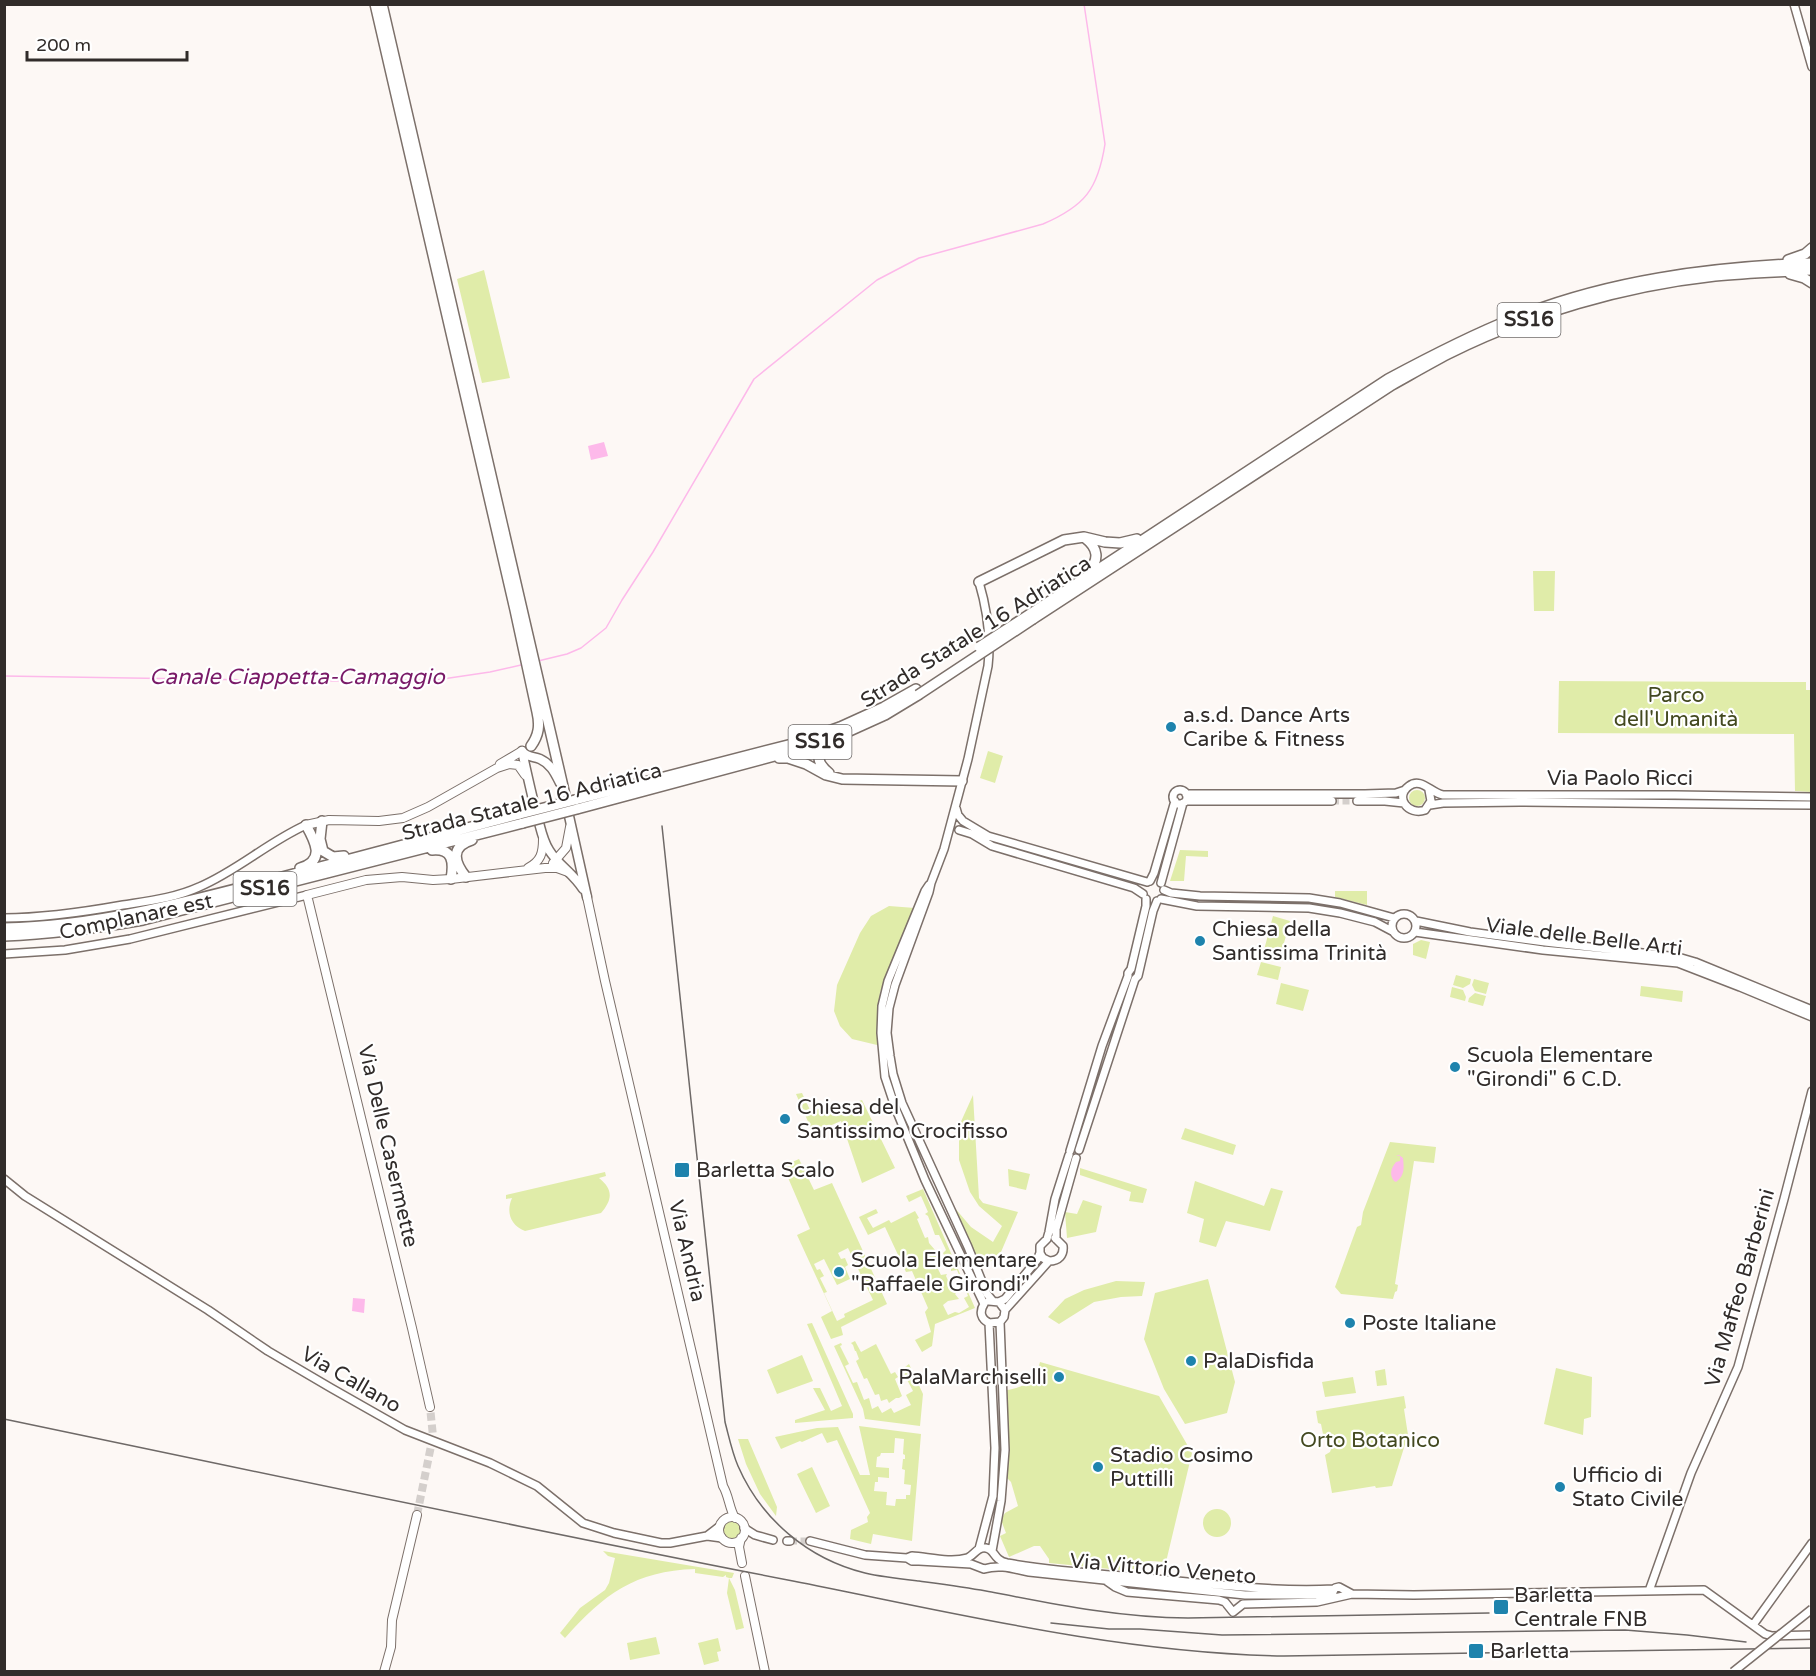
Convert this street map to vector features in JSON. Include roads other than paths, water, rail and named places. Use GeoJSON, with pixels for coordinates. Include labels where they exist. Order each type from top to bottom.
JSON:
{"type":"FeatureCollection","features":[{"type":"Feature","properties":{"kind":"highway"},"geometry":{"type":"LineString","coordinates":[[375,4],[529,659]]}},
{"type":"Feature","properties":{"kind":"highway"},"geometry":{"type":"LineString","coordinates":[[382,4],[532,672],[565,795]]}},
{"type":"Feature","properties":{"kind":"highway"},"geometry":{"type":"LineString","coordinates":[[1763,265],[1797,258],[1812,248]]}},
{"type":"Feature","properties":{"kind":"highway","name":"Strada Statale 16 Adriatica"},"geometry":{"type":"LineString","coordinates":[[1329,422],[1388,378],[1446,348],[1513,318],[1568,300],[1641,281],[1714,269],[1812,263]]}},
{"type":"Feature","properties":{"kind":"highway","name":"Strada Statale 16 Adriatica"},"geometry":{"type":"LineString","coordinates":[[714,768],[771,758],[843,734],[885,715],[1329,422],[1449,354],[1514,325],[1571,306],[1643,288],[1715,276],[1812,270]]}},
{"type":"Feature","properties":{"kind":"highway"},"geometry":{"type":"LineString","coordinates":[[1776,272],[1795,275],[1812,283]]}},
{"type":"Feature","properties":{"kind":"highway","name":"Strada Statale 16 Adriatica"},"geometry":{"type":"LineString","coordinates":[[1031,617],[1145,537],[1201,505]]}},
{"type":"Feature","properties":{"kind":"highway"},"geometry":{"type":"LineString","coordinates":[[979,582],[1064,540],[1084,537],[1110,543],[1145,537]]}},
{"type":"Feature","properties":{"kind":"highway"},"geometry":{"type":"LineString","coordinates":[[1074,585],[1095,565],[1095,548],[1084,537]]}},
{"type":"Feature","properties":{"kind":"highway"},"geometry":{"type":"LineString","coordinates":[[527,751],[537,734],[539,724],[532,672]]}},
{"type":"Feature","properties":{"kind":"highway","name":"Strada Statale 16 Adriatica"},"geometry":{"type":"LineString","coordinates":[[4,936],[105,927],[143,920],[714,768],[840,727],[917,692]]}},
{"type":"Feature","properties":{"kind":"highway"},"geometry":{"type":"LineString","coordinates":[[833,776],[822,768],[819,758],[821,750],[843,734]]}},
{"type":"Feature","properties":{"kind":"highway"},"geometry":{"type":"LineString","coordinates":[[771,758],[788,758],[806,764],[826,775],[842,779],[962,781]]}},
{"type":"Feature","properties":{"kind":"highway","name":"Strada Statale 16 Adriatica"},"geometry":{"type":"LineString","coordinates":[[4,928],[42,927],[107,919],[141,912],[253,884],[500,829],[521,818]]}},
{"type":"Feature","properties":{"kind":"highway","name":"SS16"},"geometry":{"type":"LineString","coordinates":[[322,820],[321,845],[323,851],[328,855],[342,857],[368,850],[400,858],[435,849],[442,850],[447,852],[451,858],[453,871],[451,879]]}},
{"type":"Feature","properties":{"kind":"highway","name":"SS16"},"geometry":{"type":"LineString","coordinates":[[253,884],[268,876],[305,866],[314,859],[317,852],[316,846],[306,825]]}},
{"type":"Feature","properties":{"kind":"highway","name":"SS16"},"geometry":{"type":"LineString","coordinates":[[465,878],[456,862],[456,851],[467,841],[488,836],[500,829]]}},
{"type":"Feature","properties":{"kind":"main road"},"geometry":{"type":"LineString","coordinates":[[306,825],[322,820],[379,821],[403,818],[428,807],[527,751]]}},
{"type":"Feature","properties":{"kind":"main road"},"geometry":{"type":"LineString","coordinates":[[527,751],[527,779]]}},
{"type":"Feature","properties":{"kind":"main road"},"geometry":{"type":"LineString","coordinates":[[527,751],[550,766],[565,795],[587,897]]}},
{"type":"Feature","properties":{"kind":"main road"},"geometry":{"type":"LineString","coordinates":[[488,773],[502,766],[514,764],[521,768],[527,779],[548,850],[580,884],[587,897]]}},
{"type":"Feature","properties":{"kind":"main road"},"geometry":{"type":"LineString","coordinates":[[545,868],[566,848],[571,822]]}},
{"type":"Feature","properties":{"kind":"main road"},"geometry":{"type":"LineString","coordinates":[[525,870],[541,858],[543,837]]}},
{"type":"Feature","properties":{"kind":"main road"},"geometry":{"type":"LineString","coordinates":[[307,895],[358,882],[385,878],[451,879],[545,868],[557,868],[570,873]]}},
{"type":"Feature","properties":{"kind":"main road","name":"Via Delle Casermette"},"geometry":{"type":"LineString","coordinates":[[307,895],[430,1407]]}},
{"type":"Feature","properties":{"kind":"main road","name":"Via Andria"},"geometry":{"type":"LineString","coordinates":[[587,897],[731,1518]]}},
{"type":"Feature","properties":{"kind":"main road"},"geometry":{"type":"LineString","coordinates":[[384,1671],[390,1647],[392,1620],[417,1515]]}},
{"type":"Feature","properties":{"kind":"main road"},"geometry":{"type":"LineString","coordinates":[[731,1542],[741,1559],[742,1534],[740,1520],[731,1518],[720,1526],[719,1532],[722,1538],[731,1542],[736,1542],[742,1534]]}},
{"type":"Feature","properties":{"kind":"main road"},"geometry":{"type":"LineString","coordinates":[[745,1576],[765,1671]]}},
{"type":"Feature","properties":{"kind":"street"},"geometry":{"type":"LineString","coordinates":[[1794,4],[1812,67]]}},
{"type":"Feature","properties":{"kind":"street"},"geometry":{"type":"LineString","coordinates":[[979,582],[988,616],[990,651],[987,673],[944,849],[895,985],[889,1008],[887,1033],[894,1075],[902,1103],[987,1294],[1005,1310]]}},
{"type":"Feature","properties":{"kind":"street"},"geometry":{"type":"LineString","coordinates":[[1418,783],[1429,790],[1432,797],[1430,805],[1425,810],[1417,812],[1409,810],[1404,803],[1404,794],[1409,786],[1418,783]]}},
{"type":"Feature","properties":{"kind":"street"},"geometry":{"type":"LineString","coordinates":[[1174,801],[1177,803],[1185,799],[1396,794],[1406,790]]}},
{"type":"Feature","properties":{"kind":"street","name":"Via Paolo Ricci"},"geometry":{"type":"LineString","coordinates":[[1429,790],[1443,795],[1812,797]]}},
{"type":"Feature","properties":{"kind":"street"},"geometry":{"type":"LineString","coordinates":[[984,1304],[1005,1299],[1037,1260],[1040,1246],[1047,1239],[1055,1198],[1072,1155],[1074,1148],[1079,1150],[1153,911],[1159,900],[1185,799],[1182,791],[1176,792],[1174,796],[1154,873],[1143,887],[1146,906],[1133,974],[1102,1046],[1072,1155],[1056,1229],[1056,1239],[1063,1246],[1062,1254],[1057,1260],[1049,1261],[1040,1253]]}},
{"type":"Feature","properties":{"kind":"street"},"geometry":{"type":"LineString","coordinates":[[1185,799],[1332,801]]}},
{"type":"Feature","properties":{"kind":"street"},"geometry":{"type":"LineString","coordinates":[[1357,801],[1404,803]]}},
{"type":"Feature","properties":{"kind":"street","name":"Via Paolo Ricci"},"geometry":{"type":"LineString","coordinates":[[1430,805],[1520,802],[1812,805]]}},
{"type":"Feature","properties":{"kind":"street"},"geometry":{"type":"LineString","coordinates":[[944,849],[963,826],[956,805]]}},
{"type":"Feature","properties":{"kind":"street"},"geometry":{"type":"LineString","coordinates":[[951,823],[956,818],[994,838],[1149,882],[1156,881],[1171,893],[1200,896],[1309,898],[1340,903],[1394,918]]}},
{"type":"Feature","properties":{"kind":"street"},"geometry":{"type":"LineString","coordinates":[[951,823],[953,830],[966,831],[992,846],[1134,888],[1152,902],[1159,900],[1197,906],[1309,908],[1375,922],[1392,930]]}},
{"type":"Feature","properties":{"kind":"street"},"geometry":{"type":"LineString","coordinates":[[4,918],[75,913],[156,900],[183,893],[212,880],[306,825]]}},
{"type":"Feature","properties":{"kind":"street"},"geometry":{"type":"LineString","coordinates":[[931,883],[925,891],[888,981],[880,1033],[885,1077],[894,1107],[925,1180],[984,1304],[981,1315],[989,1323],[995,1448],[993,1496],[974,1560],[978,1566]]}},
{"type":"Feature","properties":{"kind":"street","name":"Complanare est"},"geometry":{"type":"LineString","coordinates":[[4,954],[65,950],[130,939],[307,895]]}},
{"type":"Feature","properties":{"kind":"street"},"geometry":{"type":"LineString","coordinates":[[1400,914],[1407,914],[1416,921],[1415,932],[1409,937],[1402,938],[1395,935],[1392,930],[1394,918],[1400,914]]}},
{"type":"Feature","properties":{"kind":"street","name":"Viale delle Belle Arti"},"geometry":{"type":"LineString","coordinates":[[1416,921],[1470,932],[1678,957],[1812,1010]]}},
{"type":"Feature","properties":{"kind":"street","name":"Viale delle Belle Arti"},"geometry":{"type":"LineString","coordinates":[[1415,932],[1543,950],[1678,963],[1812,1017]]}},
{"type":"Feature","properties":{"kind":"street"},"geometry":{"type":"LineString","coordinates":[[885,1077],[891,1080],[894,1075]]}},
{"type":"Feature","properties":{"kind":"street","name":"Via Maffeo Barberini"},"geometry":{"type":"LineString","coordinates":[[1649,1591],[1691,1473],[1738,1367],[1812,1090]]}},
{"type":"Feature","properties":{"kind":"street"},"geometry":{"type":"LineString","coordinates":[[925,1180],[933,1182],[935,1175]]}},
{"type":"Feature","properties":{"kind":"street","name":"Via Callano"},"geometry":{"type":"LineString","coordinates":[[4,1179],[26,1196],[277,1356],[405,1430],[490,1463],[537,1486],[583,1523],[614,1533],[661,1543],[707,1536],[722,1538]]}},
{"type":"Feature","properties":{"kind":"street"},"geometry":{"type":"LineString","coordinates":[[1047,1239],[1056,1239]]}},
{"type":"Feature","properties":{"kind":"street"},"geometry":{"type":"LineString","coordinates":[[991,1566],[1001,1501],[1005,1450],[1000,1322],[1005,1310],[1049,1261]]}},
{"type":"Feature","properties":{"kind":"street"},"geometry":{"type":"LineString","coordinates":[[989,1323],[1000,1322]]}},
{"type":"Feature","properties":{"kind":"street","name":"Via Callano"},"geometry":{"type":"LineString","coordinates":[[707,1536],[720,1526]]}},
{"type":"Feature","properties":{"kind":"street"},"geometry":{"type":"LineString","coordinates":[[742,1534],[773,1540]]}},
{"type":"Feature","properties":{"kind":"street","name":"Via Vittorio Veneto"},"geometry":{"type":"LineString","coordinates":[[810,1541],[865,1555],[907,1558],[913,1556],[967,1558],[987,1548],[1003,1562],[1041,1568],[1338,1594]]}},
{"type":"Feature","properties":{"kind":"street"},"geometry":{"type":"LineString","coordinates":[[1812,1543],[1754,1625],[1765,1634],[1772,1636],[1812,1635]]}},
{"type":"Feature","properties":{"kind":"street","name":"Via Vittorio Veneto"},"geometry":{"type":"LineString","coordinates":[[907,1558],[912,1561],[971,1564],[984,1569],[991,1566],[1003,1566],[1029,1572],[1245,1594],[1414,1595],[1704,1590],[1754,1625]]}},
{"type":"Feature","properties":{"kind":"street"},"geometry":{"type":"LineString","coordinates":[[1105,1580],[1127,1592],[1219,1600],[1225,1602],[1233,1612],[1243,1604],[1317,1602],[1338,1594]]}},
{"type":"Feature","properties":{"kind":"street"},"geometry":{"type":"LineString","coordinates":[[1733,1671],[1812,1609]]}},
{"type":"Feature","properties":{"kind":"waterway","name":"Canale Ciappetta-Camaggio"},"geometry":{"type":"LineString","coordinates":[[538,661],[581,648],[606,628],[754,379],[877,280],[919,258],[1043,224],[1069,210],[1087,194],[1098,173],[1105,144],[1084,4]]}},
{"type":"Feature","properties":{"kind":"waterway","name":"Canale Ciappetta-Camaggio"},"geometry":{"type":"LineString","coordinates":[[4,676],[324,681],[436,680],[521,665]]}},
{"type":"Feature","properties":{"kind":"tunnel"},"geometry":{"type":"LineString","coordinates":[[1332,801],[1357,801]]}},
{"type":"Feature","properties":{"kind":"tunnel"},"geometry":{"type":"LineString","coordinates":[[417,1515],[433,1436],[430,1407]]}},
{"type":"Feature","properties":{"kind":"tunnel"},"geometry":{"type":"LineString","coordinates":[[790,1541],[810,1541]]}},
{"type":"Feature","properties":{"kind":"railway"},"geometry":{"type":"LineString","coordinates":[[662,826],[725,1422],[738,1466],[748,1485],[773,1519],[789,1534],[824,1558],[865,1573],[969,1588],[1112,1613],[1188,1618],[1489,1613]]}},
{"type":"Feature","properties":{"kind":"railway"},"geometry":{"type":"LineString","coordinates":[[4,1419],[497,1522],[976,1618],[1160,1648],[1284,1656],[1812,1648]]}},
{"type":"Feature","properties":{"kind":"railway"},"geometry":{"type":"LineString","coordinates":[[1051,1623],[1109,1629],[1222,1635],[1625,1630],[1746,1642]]}},
{"type":"Feature","properties":{"kind":"place","name":"a.s.d. Dance Arts Caribe & Fitness"},"geometry":{"type":"Point","coordinates":[1171,727]}},
{"type":"Feature","properties":{"kind":"place","name":"Chiesa della Santissima Trinità"},"geometry":{"type":"Point","coordinates":[1200,941]}},
{"type":"Feature","properties":{"kind":"place","name":"Scuola Elementare \"Girondi\" 6 C.D."},"geometry":{"type":"Point","coordinates":[1455,1067]}},
{"type":"Feature","properties":{"kind":"place","name":"Chiesa del Santissimo Crocifisso"},"geometry":{"type":"Point","coordinates":[785,1119]}},
{"type":"Feature","properties":{"kind":"place","name":"Barletta Scalo"},"geometry":{"type":"Point","coordinates":[682,1170]}},
{"type":"Feature","properties":{"kind":"place","name":"Scuola Elementare \"Raffaele Girondi\""},"geometry":{"type":"Point","coordinates":[839,1272]}},
{"type":"Feature","properties":{"kind":"place","name":"Poste Italiane"},"geometry":{"type":"Point","coordinates":[1350,1323]}},
{"type":"Feature","properties":{"kind":"place","name":"PalaDisfida"},"geometry":{"type":"Point","coordinates":[1191,1361]}},
{"type":"Feature","properties":{"kind":"place","name":"PalaMarchiselli"},"geometry":{"type":"Point","coordinates":[1059,1377]}},
{"type":"Feature","properties":{"kind":"place","name":"Stadio Cosimo Puttilli"},"geometry":{"type":"Point","coordinates":[1098,1467]}},
{"type":"Feature","properties":{"kind":"place","name":"Ufficio di Stato Civile"},"geometry":{"type":"Point","coordinates":[1560,1487]}},
{"type":"Feature","properties":{"kind":"place","name":"Barletta Centrale FNB"},"geometry":{"type":"Point","coordinates":[1501,1607]}},
{"type":"Feature","properties":{"kind":"place","name":"Barletta"},"geometry":{"type":"Point","coordinates":[1476,1651]}},
{"type":"Feature","properties":{"kind":"park label","name":"Parco dell'Umanità"},"geometry":{"type":"Point","coordinates":[1676,707]}},
{"type":"Feature","properties":{"kind":"park label","name":"Orto Botanico"},"geometry":{"type":"Point","coordinates":[1370,1440]}}]}
